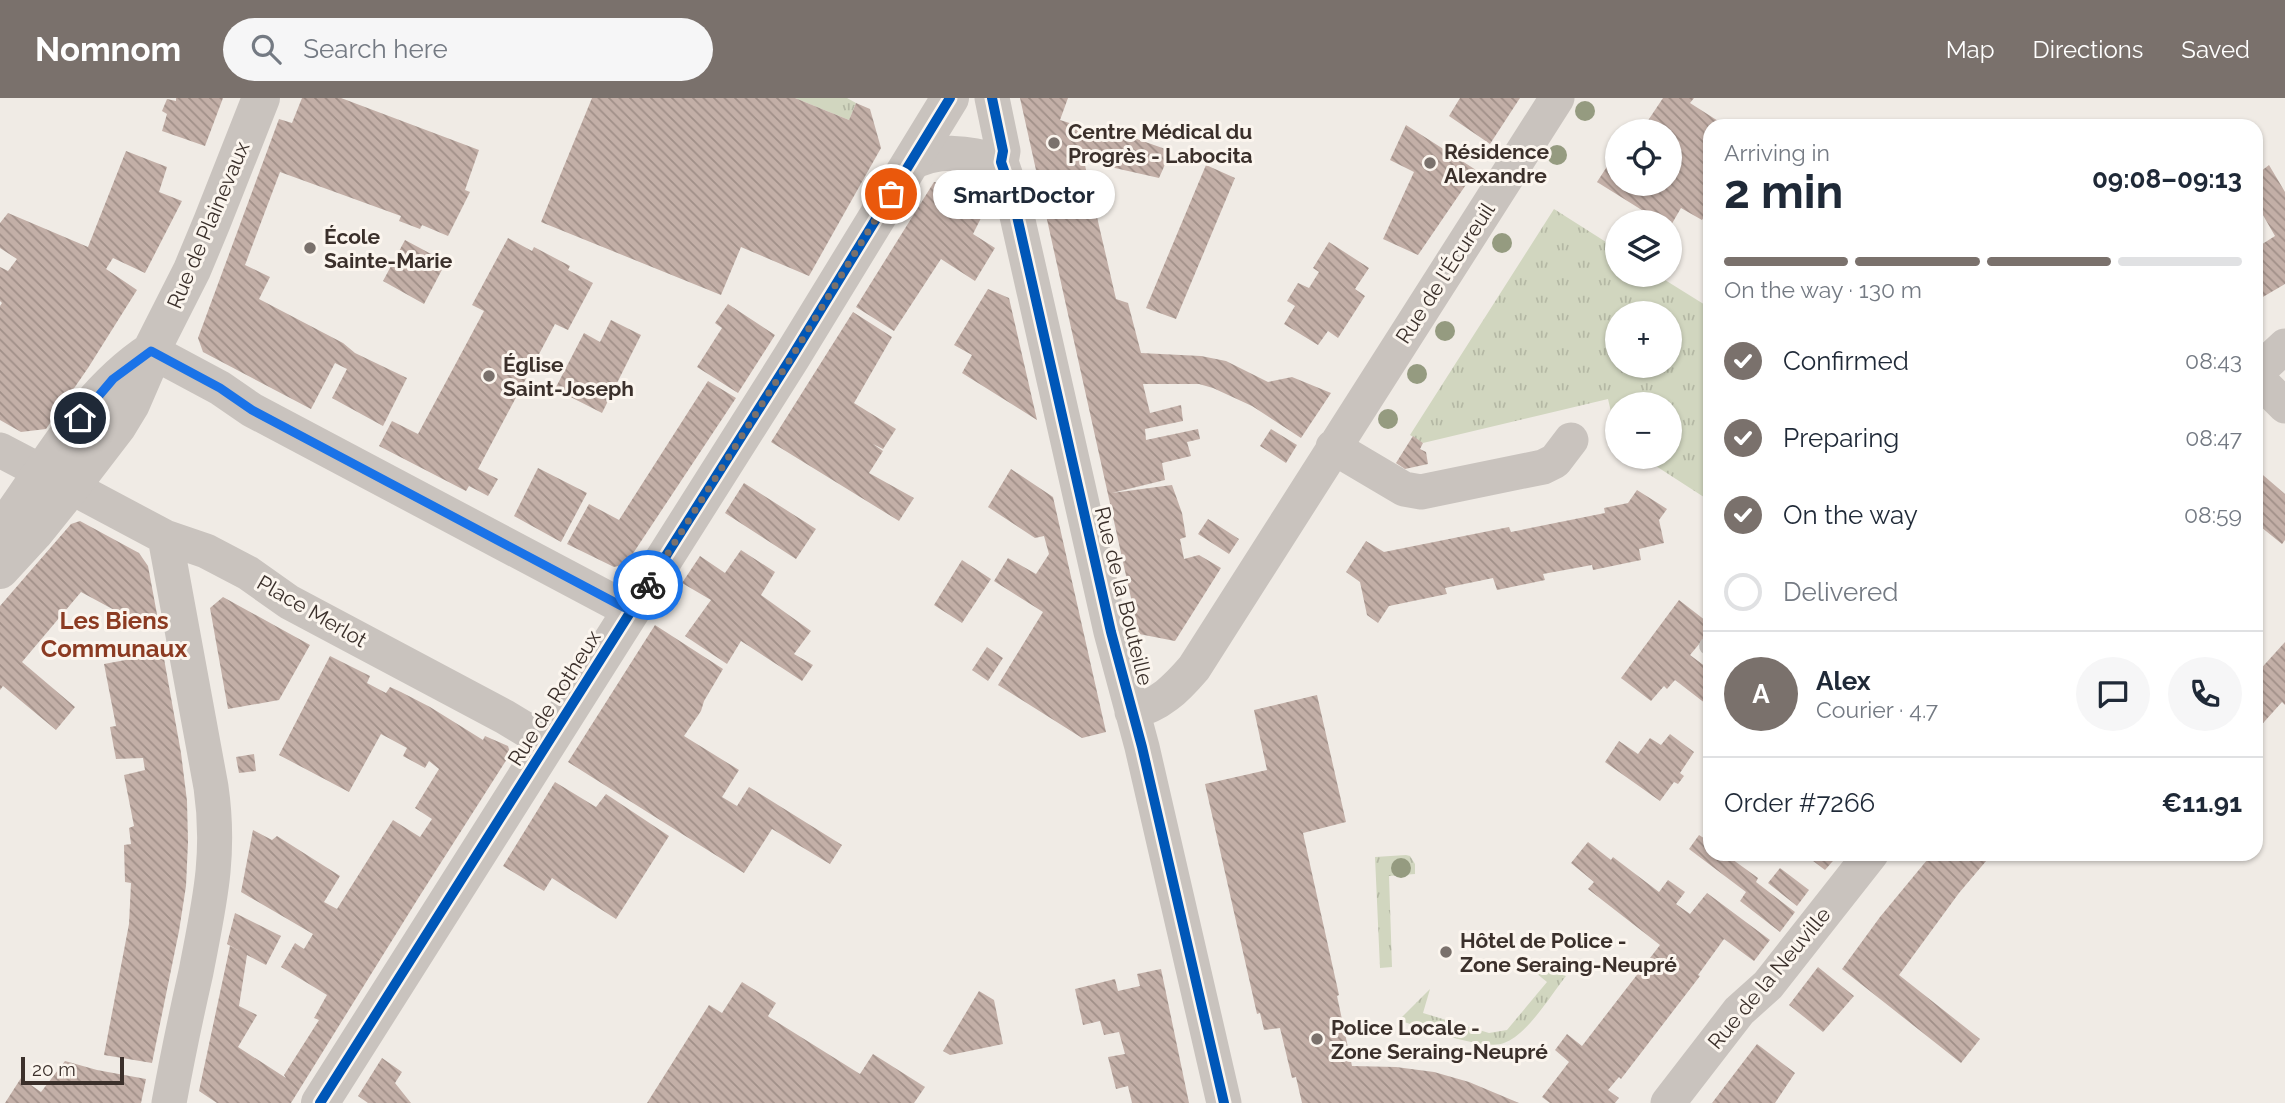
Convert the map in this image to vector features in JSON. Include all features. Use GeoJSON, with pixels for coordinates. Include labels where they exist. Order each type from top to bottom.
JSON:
{"type":"FeatureCollection","features":[{"type":"Feature","properties":{"kind":"street","name":"Rue de Plainevaux"},"geometry":{"type":"LineString","coordinates":[[57,479],[124,416],[139,387],[151,351],[192,270],[261,98]]}},
{"type":"Feature","properties":{"kind":"street","name":"Rue de l'Écureuil"},"geometry":{"type":"LineString","coordinates":[[1132,712],[1161,701],[1194,668],[1557,98]]}},
{"type":"Feature","properties":{"kind":"street","name":"Rue de la Bouteille"},"geometry":{"type":"LineString","coordinates":[[943,100],[972,102],[990,114],[1012,194],[1111,632],[1224,1103]]}},
{"type":"Feature","properties":{"kind":"street","name":"Rue de Rotheux"},"geometry":{"type":"LineString","coordinates":[[320,1103],[791,358],[908,164],[943,100]]}},
{"type":"Feature","properties":{"kind":"street"},"geometry":{"type":"LineString","coordinates":[[908,164],[938,153],[952,152],[994,136]]}},
{"type":"Feature","properties":{"kind":"street"},"geometry":{"type":"LineString","coordinates":[[2263,368],[2285,346]]}},
{"type":"Feature","properties":{"kind":"street","name":"Rue de Plainevaux"},"geometry":{"type":"LineString","coordinates":[[57,479],[80,418],[113,379],[151,351]]}},
{"type":"Feature","properties":{"kind":"street"},"geometry":{"type":"LineString","coordinates":[[151,351],[220,388],[252,410],[631,611]]}},
{"type":"Feature","properties":{"kind":"street"},"geometry":{"type":"LineString","coordinates":[[2263,382],[2285,406]]}},
{"type":"Feature","properties":{"kind":"street"},"geometry":{"type":"LineString","coordinates":[[1334,447],[1404,489],[1421,492],[1543,467],[1555,461],[1571,440]]}},
{"type":"Feature","properties":{"kind":"street","name":"Place Merlot"},"geometry":{"type":"LineString","coordinates":[[0,450],[165,537],[206,551],[240,569],[289,602],[548,743]]}},
{"type":"Feature","properties":{"kind":"street"},"geometry":{"type":"LineString","coordinates":[[0,570],[17,533],[57,479]]}},
{"type":"Feature","properties":{"kind":"street"},"geometry":{"type":"LineString","coordinates":[[165,537],[216,818],[212,892],[169,1103]]}},
{"type":"Feature","properties":{"kind":"street","name":"Rue de la Neuville"},"geometry":{"type":"LineString","coordinates":[[1668,1103],[1739,1011],[1768,985],[1865,861]]}},
{"type":"Feature","properties":{"kind":"green space"},"geometry":{"type":"Polygon","coordinates":[[[795,98],[847,98],[856,103],[849,120],[795,98]]]}},
{"type":"Feature","properties":{"kind":"green space"},"geometry":{"type":"Polygon","coordinates":[[[1554,209],[1605,241],[1605,287],[1676,287],[1703,304],[1703,496],[1661,469],[1682,469],[1682,392],[1605,392],[1605,400],[1423,443],[1410,435],[1554,209]]]}},
{"type":"Feature","properties":{"kind":"green space"},"geometry":{"type":"Polygon","coordinates":[[[1410,856],[1415,864],[1415,874],[1389,876],[1392,967],[1380,968],[1375,857],[1410,856]]]}},
{"type":"Feature","properties":{"kind":"green space"},"geometry":{"type":"Polygon","coordinates":[[[1525,964],[1566,976],[1530,1023],[1513,1039],[1504,1043],[1495,1045],[1468,1041],[1399,1020],[1430,989],[1423,1013],[1489,1033],[1507,1030],[1547,982],[1525,964]]]}},
{"type":"Feature","properties":{"kind":"building"},"geometry":{"type":"Polygon","coordinates":[[[176,98],[223,98],[205,146],[162,131],[167,114],[162,111],[167,99],[176,101],[176,98]]]}},
{"type":"Feature","properties":{"kind":"building"},"geometry":{"type":"Polygon","coordinates":[[[302,98],[341,98],[479,150],[465,190],[470,192],[448,236],[422,225],[420,229],[399,221],[401,216],[280,172],[245,265],[270,277],[259,299],[343,343],[355,353],[407,378],[383,426],[332,398],[347,369],[335,363],[311,409],[203,352],[198,338],[279,119],[292,123],[302,98]]]}},
{"type":"Feature","properties":{"kind":"building"},"geometry":{"type":"Polygon","coordinates":[[[592,98],[795,98],[849,120],[856,103],[870,109],[881,148],[809,276],[741,247],[721,295],[541,222],[592,98]]]}},
{"type":"Feature","properties":{"kind":"building"},"geometry":{"type":"Polygon","coordinates":[[[1020,98],[1068,98],[1060,120],[1104,134],[1105,130],[1133,141],[1134,138],[1171,151],[1159,178],[1084,161],[1116,299],[1128,303],[1141,353],[1201,356],[1226,361],[1268,382],[1292,377],[1331,393],[1301,438],[1252,406],[1213,388],[1199,384],[1143,384],[1150,413],[1181,405],[1183,421],[1145,429],[1146,440],[1198,429],[1200,439],[1187,442],[1191,456],[1162,463],[1165,480],[1112,493],[1172,485],[1182,513],[1186,537],[1180,539],[1184,559],[1199,555],[1221,568],[1175,641],[1139,634],[1020,98]]]}},
{"type":"Feature","properties":{"kind":"building"},"geometry":{"type":"Polygon","coordinates":[[[1460,98],[1520,98],[1490,144],[1449,116],[1460,98]]]}},
{"type":"Feature","properties":{"kind":"building"},"geometry":{"type":"Polygon","coordinates":[[[1663,98],[1694,98],[1690,103],[1715,119],[1703,119],[1703,218],[1681,208],[1642,210],[1619,196],[1682,196],[1682,119],[1649,119],[1663,98]]]}},
{"type":"Feature","properties":{"kind":"building"},"geometry":{"type":"Polygon","coordinates":[[[1406,125],[1476,170],[1418,255],[1383,239],[1414,172],[1390,160],[1406,125]]]}},
{"type":"Feature","properties":{"kind":"building"},"geometry":{"type":"Polygon","coordinates":[[[126,151],[167,167],[159,192],[182,201],[145,273],[113,258],[106,269],[137,290],[46,429],[21,432],[0,420],[0,267],[8,271],[17,259],[0,248],[0,223],[8,213],[88,247],[126,151]]]}},
{"type":"Feature","properties":{"kind":"building"},"geometry":{"type":"Polygon","coordinates":[[[1206,165],[1235,178],[1176,319],[1146,308],[1206,165]]]}},
{"type":"Feature","properties":{"kind":"building"},"geometry":{"type":"Polygon","coordinates":[[[2269,165],[2285,192],[2285,284],[2263,297],[2263,244],[2275,236],[2263,215],[2263,170],[2269,165]]]}},
{"type":"Feature","properties":{"kind":"building"},"geometry":{"type":"Polygon","coordinates":[[[1605,170],[1605,187],[1597,182],[1605,170]]]}},
{"type":"Feature","properties":{"kind":"building"},"geometry":{"type":"Polygon","coordinates":[[[934,182],[985,190],[990,213],[983,214],[973,234],[995,248],[975,281],[941,259],[894,331],[856,307],[934,182]]]}},
{"type":"Feature","properties":{"kind":"building","name":"Église Saint-Joseph"},"geometry":{"type":"Polygon","coordinates":[[[508,238],[532,251],[534,247],[570,266],[568,270],[593,283],[568,330],[555,324],[478,469],[498,479],[488,496],[469,486],[466,491],[379,446],[392,421],[418,434],[484,311],[472,305],[508,238]]]}},
{"type":"Feature","properties":{"kind":"building"},"geometry":{"type":"Polygon","coordinates":[[[405,240],[446,262],[424,304],[383,281],[405,240]]]}},
{"type":"Feature","properties":{"kind":"building"},"geometry":{"type":"Polygon","coordinates":[[[1329,242],[1369,268],[1355,289],[1365,296],[1338,338],[1328,331],[1318,345],[1284,324],[1295,306],[1287,301],[1298,283],[1309,288],[1319,272],[1313,268],[1329,242]]]}},
{"type":"Feature","properties":{"kind":"building"},"geometry":{"type":"Polygon","coordinates":[[[988,289],[1009,298],[1037,420],[962,373],[972,355],[954,345],[988,289]]]}},
{"type":"Feature","properties":{"kind":"building"},"geometry":{"type":"Polygon","coordinates":[[[728,304],[775,335],[738,393],[697,367],[722,328],[715,323],[728,304]]]}},
{"type":"Feature","properties":{"kind":"building"},"geometry":{"type":"Polygon","coordinates":[[[853,312],[892,337],[854,403],[896,429],[883,449],[873,444],[883,451],[869,473],[914,498],[899,521],[771,442],[853,312]]]}},
{"type":"Feature","properties":{"kind":"building"},"geometry":{"type":"Polygon","coordinates":[[[611,320],[641,335],[602,413],[555,389],[584,333],[600,342],[611,320]]]}},
{"type":"Feature","properties":{"kind":"building"},"geometry":{"type":"Polygon","coordinates":[[[708,381],[736,398],[626,564],[614,567],[567,544],[589,504],[619,520],[708,381]]]}},
{"type":"Feature","properties":{"kind":"building"},"geometry":{"type":"Polygon","coordinates":[[[1271,429],[1297,445],[1286,463],[1260,446],[1271,429]]]}},
{"type":"Feature","properties":{"kind":"building"},"geometry":{"type":"Polygon","coordinates":[[[1413,436],[1423,443],[1420,449],[1426,452],[1428,464],[1405,469],[1396,463],[1413,436]]]}},
{"type":"Feature","properties":{"kind":"building"},"geometry":{"type":"Polygon","coordinates":[[[538,468],[587,493],[561,542],[514,516],[538,468]]]}},
{"type":"Feature","properties":{"kind":"building"},"geometry":{"type":"Polygon","coordinates":[[[1011,469],[1053,497],[1106,732],[1082,738],[998,685],[1043,612],[994,581],[1008,558],[1036,574],[1049,554],[1044,536],[1035,538],[988,507],[1011,469]]]}},
{"type":"Feature","properties":{"kind":"building"},"geometry":{"type":"Polygon","coordinates":[[[2263,475],[2285,494],[2285,540],[2282,544],[2263,529],[2263,475]]]}},
{"type":"Feature","properties":{"kind":"building"},"geometry":{"type":"Polygon","coordinates":[[[744,483],[816,529],[796,559],[725,513],[744,483]]]}},
{"type":"Feature","properties":{"kind":"building"},"geometry":{"type":"Polygon","coordinates":[[[1637,490],[1667,509],[1659,520],[1664,543],[1639,549],[1641,560],[1593,570],[1592,565],[1543,574],[1545,580],[1497,590],[1493,578],[1445,588],[1447,594],[1389,606],[1378,623],[1367,615],[1360,582],[1346,572],[1366,541],[1384,552],[1509,527],[1511,532],[1605,513],[1604,508],[1628,503],[1637,490]]]}},
{"type":"Feature","properties":{"kind":"building"},"geometry":{"type":"Polygon","coordinates":[[[1208,519],[1239,539],[1229,554],[1198,534],[1208,519]]]}},
{"type":"Feature","properties":{"kind":"building"},"geometry":{"type":"Polygon","coordinates":[[[80,521],[139,553],[148,566],[159,625],[155,632],[81,592],[22,662],[75,707],[56,730],[3,686],[0,690],[0,606],[71,524],[80,521]]]}},
{"type":"Feature","properties":{"kind":"building"},"geometry":{"type":"Polygon","coordinates":[[[741,550],[775,572],[761,595],[811,631],[794,654],[813,665],[802,681],[741,641],[727,664],[685,636],[711,600],[682,583],[700,556],[725,573],[741,550]]]}},
{"type":"Feature","properties":{"kind":"building"},"geometry":{"type":"Polygon","coordinates":[[[962,560],[991,579],[962,623],[934,605],[962,560]]]}},
{"type":"Feature","properties":{"kind":"building"},"geometry":{"type":"Polygon","coordinates":[[[223,597],[310,645],[279,700],[228,709],[210,608],[223,597]]]}},
{"type":"Feature","properties":{"kind":"building"},"geometry":{"type":"Polygon","coordinates":[[[1679,600],[1703,619],[1703,639],[1690,655],[1703,665],[1703,702],[1675,680],[1667,689],[1664,686],[1651,701],[1621,678],[1679,600]]]}},
{"type":"Feature","properties":{"kind":"building"},"geometry":{"type":"Polygon","coordinates":[[[655,625],[723,669],[701,711],[684,736],[739,770],[722,797],[737,806],[749,787],[842,845],[830,864],[772,829],[744,873],[568,762],[655,625]]]}},
{"type":"Feature","properties":{"kind":"building"},"geometry":{"type":"Polygon","coordinates":[[[2285,642],[2285,705],[2282,702],[2263,723],[2263,666],[2285,642]]]}},
{"type":"Feature","properties":{"kind":"building"},"geometry":{"type":"Polygon","coordinates":[[[987,647],[1003,658],[988,681],[972,670],[987,647]]]}},
{"type":"Feature","properties":{"kind":"building"},"geometry":{"type":"Polygon","coordinates":[[[163,653],[181,753],[187,801],[188,842],[186,886],[179,931],[152,1063],[104,1055],[129,924],[131,883],[125,882],[124,845],[131,844],[129,828],[134,826],[124,775],[145,770],[143,758],[116,759],[110,727],[116,726],[104,664],[163,653]]]}},
{"type":"Feature","properties":{"kind":"building"},"geometry":{"type":"Polygon","coordinates":[[[330,656],[370,676],[367,683],[386,693],[390,687],[430,707],[483,740],[485,736],[508,746],[511,756],[419,897],[291,1103],[217,1103],[199,1091],[230,946],[238,950],[227,944],[235,913],[281,936],[266,965],[247,955],[239,1006],[257,1015],[238,1047],[286,1078],[284,1075],[319,1020],[314,1018],[327,995],[281,967],[295,943],[304,949],[313,934],[241,892],[253,830],[272,840],[277,836],[340,876],[324,902],[337,909],[393,820],[420,837],[432,819],[415,808],[439,769],[429,761],[425,768],[403,756],[407,748],[381,734],[349,792],[279,755],[330,656]]]}},
{"type":"Feature","properties":{"kind":"building"},"geometry":{"type":"Polygon","coordinates":[[[1317,695],[1346,822],[1303,833],[1352,1066],[1396,1067],[1434,1072],[1469,1082],[1519,1103],[1302,1103],[1296,1077],[1292,1078],[1280,1028],[1264,1030],[1260,1013],[1257,1014],[1205,784],[1267,770],[1254,710],[1317,695]]]}},
{"type":"Feature","properties":{"kind":"building"},"geometry":{"type":"Polygon","coordinates":[[[1670,734],[1694,752],[1680,773],[1684,776],[1678,784],[1674,782],[1660,801],[1605,762],[1619,741],[1638,754],[1650,738],[1661,745],[1670,734]]]}},
{"type":"Feature","properties":{"kind":"building"},"geometry":{"type":"Polygon","coordinates":[[[254,754],[256,771],[239,773],[236,757],[254,754]]]}},
{"type":"Feature","properties":{"kind":"building"},"geometry":{"type":"Polygon","coordinates":[[[555,782],[596,807],[606,794],[669,836],[616,919],[552,878],[544,891],[503,866],[555,782]]]}},
{"type":"Feature","properties":{"kind":"building"},"geometry":{"type":"Polygon","coordinates":[[[1699,835],[1703,838],[1703,860],[1689,849],[1699,835]]]}},
{"type":"Feature","properties":{"kind":"building"},"geometry":{"type":"Polygon","coordinates":[[[1588,842],[1611,860],[1613,857],[1659,892],[1668,880],[1685,892],[1676,904],[1690,914],[1707,893],[1770,940],[1754,961],[1724,939],[1698,975],[1700,976],[1621,1079],[1619,1077],[1608,1090],[1619,1098],[1615,1103],[1550,1103],[1542,1097],[1569,1062],[1555,1050],[1567,1034],[1582,1046],[1660,945],[1588,889],[1594,882],[1571,863],[1588,842]]]}},
{"type":"Feature","properties":{"kind":"building"},"geometry":{"type":"Polygon","coordinates":[[[1705,861],[1735,861],[1758,878],[1756,882],[1795,912],[1780,932],[1740,901],[1746,892],[1705,861]]]}},
{"type":"Feature","properties":{"kind":"building"},"geometry":{"type":"Polygon","coordinates":[[[1813,861],[1833,861],[1825,870],[1813,861]]]}},
{"type":"Feature","properties":{"kind":"building"},"geometry":{"type":"Polygon","coordinates":[[[1926,861],[1986,861],[1899,975],[1980,1039],[1961,1063],[1842,969],[1926,861]]]}},
{"type":"Feature","properties":{"kind":"building"},"geometry":{"type":"Polygon","coordinates":[[[1780,868],[1809,890],[1797,906],[1768,883],[1780,868]]]}},
{"type":"Feature","properties":{"kind":"building"},"geometry":{"type":"Polygon","coordinates":[[[1818,967],[1854,996],[1823,1032],[1789,1005],[1818,967]]]}},
{"type":"Feature","properties":{"kind":"building"},"geometry":{"type":"Polygon","coordinates":[[[1161,969],[1189,1103],[1132,1103],[1128,1086],[1116,1089],[1108,1057],[1125,1054],[1119,1032],[1104,1035],[1100,1021],[1083,1025],[1075,989],[1115,979],[1118,991],[1140,986],[1137,974],[1161,969]]]}},
{"type":"Feature","properties":{"kind":"building"},"geometry":{"type":"Polygon","coordinates":[[[742,982],[776,1003],[769,1017],[860,1074],[873,1054],[925,1087],[914,1103],[647,1103],[709,1005],[722,1013],[742,982]]]}},
{"type":"Feature","properties":{"kind":"building"},"geometry":{"type":"Polygon","coordinates":[[[979,991],[994,1000],[1003,1044],[950,1055],[943,1051],[979,991]]]}},
{"type":"Feature","properties":{"kind":"building"},"geometry":{"type":"Polygon","coordinates":[[[1757,1044],[1795,1073],[1775,1103],[1712,1103],[1757,1044]]]}},
{"type":"Feature","properties":{"kind":"building"},"geometry":{"type":"Polygon","coordinates":[[[382,1058],[402,1072],[395,1083],[411,1103],[368,1103],[358,1096],[382,1058]]]}},
{"type":"Feature","properties":{"kind":"building"},"geometry":{"type":"Polygon","coordinates":[[[65,1061],[146,1079],[141,1103],[5,1103],[21,1078],[41,1092],[65,1061]]]}},
{"type":"Feature","properties":{"kind":"cycle path"},"geometry":{"type":"LineString","coordinates":[[320,1103],[791,358],[950,98]]}},
{"type":"Feature","properties":{"kind":"cycle path"},"geometry":{"type":"LineString","coordinates":[[992,98],[1003,151],[1001,162],[1012,194],[1111,632],[1142,747],[1224,1103]]}},
{"type":"Feature","properties":{"kind":"way so far"},"geometry":{"type":"LineString","coordinates":[[648,585],[891,194]]}},
{"type":"Feature","properties":{"kind":"place","name":"Centre Médical du Progrès - Labocita"},"geometry":{"type":"Point","coordinates":[1054,143]}},
{"type":"Feature","properties":{"kind":"place","name":"Résidence Alexandre"},"geometry":{"type":"Point","coordinates":[1430,163]}},
{"type":"Feature","properties":{"kind":"place","name":"SmartDoctor"},"geometry":{"type":"Point","coordinates":[891,194]}},
{"type":"Feature","properties":{"kind":"place","name":"École Sainte-Marie"},"geometry":{"type":"Point","coordinates":[310,248]}},
{"type":"Feature","properties":{"kind":"place","name":"Église Saint-Joseph"},"geometry":{"type":"Point","coordinates":[489,376]}},
{"type":"Feature","properties":{"kind":"place","name":"Hôtel de Police - Zone Seraing-Neupré"},"geometry":{"type":"Point","coordinates":[1446,952]}},
{"type":"Feature","properties":{"kind":"place","name":"Police Locale - Zone Seraing-Neupré"},"geometry":{"type":"Point","coordinates":[1317,1039]}},
{"type":"Feature","properties":{"kind":"district","name":"Les Biens Communaux"},"geometry":{"type":"Point","coordinates":[114,634]}},
{"type":"Feature","properties":{"kind":"route"},"geometry":{"type":"LineString","coordinates":[[80,418],[113,379],[151,351],[220,388],[252,410],[631,611],[648,585]]}}]}
